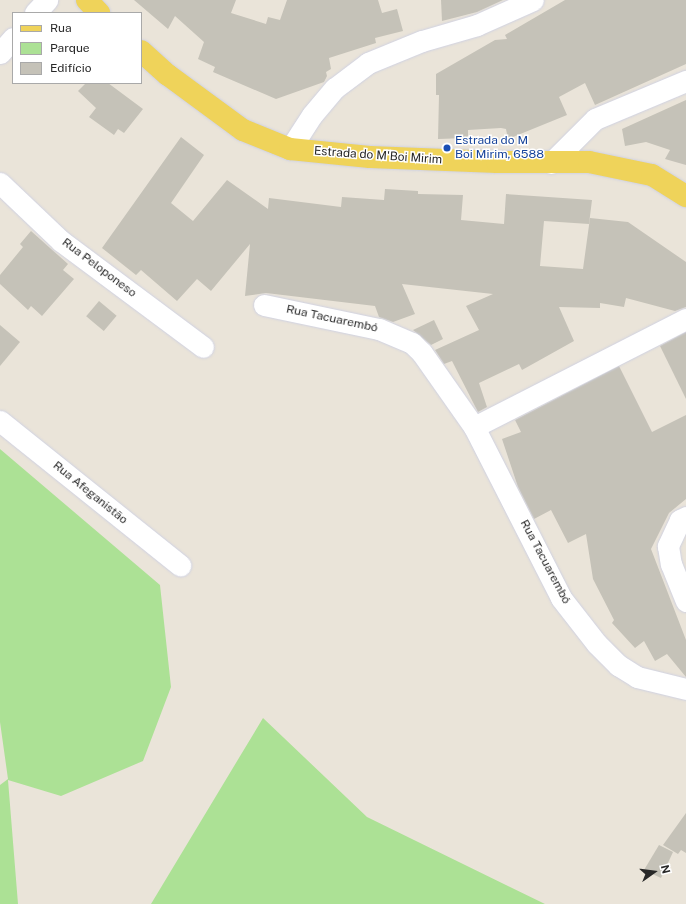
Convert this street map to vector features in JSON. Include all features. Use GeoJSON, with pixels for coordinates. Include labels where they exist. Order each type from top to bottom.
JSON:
{"type":"FeatureCollection","features":[{"type":"Feature","properties":{"kind":"main road"},"geometry":{"type":"LineString","coordinates":[[87,0],[98,12]]}},
{"type":"Feature","properties":{"kind":"main road","name":"Estrada do M'Boi Mirim"},"geometry":{"type":"LineString","coordinates":[[142,52],[168,75],[243,130],[290,149],[370,157],[551,163],[589,162],[652,175],[686,196]]}},
{"type":"Feature","properties":{"kind":"street"},"geometry":{"type":"LineString","coordinates":[[36,12],[47,0]]}},
{"type":"Feature","properties":{"kind":"street"},"geometry":{"type":"LineString","coordinates":[[290,149],[312,115],[335,88],[368,63],[422,41],[477,26],[533,0]]}},
{"type":"Feature","properties":{"kind":"street"},"geometry":{"type":"LineString","coordinates":[[0,53],[12,39]]}},
{"type":"Feature","properties":{"kind":"street"},"geometry":{"type":"LineString","coordinates":[[551,163],[596,119],[686,82]]}},
{"type":"Feature","properties":{"kind":"street","name":"Rua Peloponeso"},"geometry":{"type":"LineString","coordinates":[[0,182],[61,241],[203,347]]}},
{"type":"Feature","properties":{"kind":"street","name":"Rua Tacuarembó"},"geometry":{"type":"LineString","coordinates":[[264,305],[379,329],[412,343],[422,352],[474,427],[561,598],[597,644],[618,665],[637,676],[686,689]]}},
{"type":"Feature","properties":{"kind":"street"},"geometry":{"type":"LineString","coordinates":[[474,427],[686,319]]}},
{"type":"Feature","properties":{"kind":"street","name":"Rua Afeganistão"},"geometry":{"type":"LineString","coordinates":[[0,421],[180,565]]}},
{"type":"Feature","properties":{"kind":"street"},"geometry":{"type":"LineString","coordinates":[[686,517],[680,520],[668,546],[670,564],[686,601]]}},
{"type":"Feature","properties":{"kind":"green space"},"geometry":{"type":"Polygon","coordinates":[[[0,449],[160,585],[171,687],[143,761],[61,796],[8,780],[18,904],[0,904],[0,785],[8,779],[0,722],[0,449]]]}},
{"type":"Feature","properties":{"kind":"green space"},"geometry":{"type":"Polygon","coordinates":[[[263,718],[367,817],[545,904],[151,904],[263,718]]]}},
{"type":"Feature","properties":{"kind":"building"},"geometry":{"type":"Polygon","coordinates":[[[134,0],[236,0],[231,13],[266,24],[268,17],[280,20],[287,0],[378,0],[382,13],[397,9],[403,31],[375,38],[376,43],[329,58],[331,69],[326,72],[327,76],[324,82],[276,99],[213,72],[215,67],[198,59],[204,42],[175,16],[168,29],[134,0]]]}},
{"type":"Feature","properties":{"kind":"building"},"geometry":{"type":"Polygon","coordinates":[[[441,0],[503,0],[477,12],[442,21],[441,0]]]}},
{"type":"Feature","properties":{"kind":"building"},"geometry":{"type":"Polygon","coordinates":[[[565,0],[686,0],[686,64],[595,105],[585,83],[559,97],[567,115],[508,139],[506,129],[501,128],[468,130],[468,138],[438,139],[439,95],[436,95],[436,74],[495,40],[507,39],[505,35],[565,0]]]}},
{"type":"Feature","properties":{"kind":"building"},"geometry":{"type":"Polygon","coordinates":[[[85,84],[109,84],[143,109],[124,133],[118,129],[114,135],[89,117],[96,108],[78,91],[85,84]]]}},
{"type":"Feature","properties":{"kind":"building"},"geometry":{"type":"Polygon","coordinates":[[[686,100],[686,165],[665,159],[670,150],[646,142],[625,146],[622,129],[686,100]]]}},
{"type":"Feature","properties":{"kind":"building"},"geometry":{"type":"Polygon","coordinates":[[[181,137],[204,155],[171,203],[193,221],[227,180],[268,209],[269,198],[341,207],[342,197],[384,200],[385,189],[418,191],[418,194],[463,195],[461,220],[504,224],[506,194],[592,200],[589,224],[544,221],[540,266],[583,269],[590,218],[628,222],[686,262],[686,307],[675,311],[626,298],[624,307],[600,303],[600,308],[559,307],[574,341],[522,370],[519,364],[479,383],[487,407],[478,412],[452,361],[444,364],[435,350],[479,330],[466,306],[493,294],[402,284],[415,314],[393,322],[379,317],[375,306],[266,293],[245,296],[250,244],[211,291],[197,279],[177,301],[141,270],[136,275],[102,248],[181,137]]]}},
{"type":"Feature","properties":{"kind":"building"},"geometry":{"type":"Polygon","coordinates":[[[31,231],[68,264],[63,270],[74,279],[42,316],[31,306],[28,310],[0,284],[0,275],[23,247],[20,244],[31,231]]]}},
{"type":"Feature","properties":{"kind":"building"},"geometry":{"type":"Polygon","coordinates":[[[99,301],[117,316],[104,331],[86,316],[99,301]]]}},
{"type":"Feature","properties":{"kind":"building"},"geometry":{"type":"Polygon","coordinates":[[[434,320],[443,339],[431,345],[413,330],[434,320]]]}},
{"type":"Feature","properties":{"kind":"building"},"geometry":{"type":"Polygon","coordinates":[[[0,325],[20,342],[0,366],[0,325]]]}},
{"type":"Feature","properties":{"kind":"building"},"geometry":{"type":"Polygon","coordinates":[[[686,332],[686,399],[660,346],[686,332]]]}},
{"type":"Feature","properties":{"kind":"building"},"geometry":{"type":"Polygon","coordinates":[[[619,366],[652,432],[686,415],[686,499],[669,513],[651,549],[686,640],[686,677],[667,654],[655,661],[644,641],[635,648],[612,623],[614,620],[593,579],[586,534],[568,543],[551,510],[534,519],[518,487],[502,439],[521,432],[515,420],[619,366]]]}},
{"type":"Feature","properties":{"kind":"building"},"geometry":{"type":"Polygon","coordinates":[[[686,813],[686,853],[681,850],[678,854],[663,845],[686,813]]]}},
{"type":"Feature","properties":{"kind":"building"},"geometry":{"type":"Polygon","coordinates":[[[659,845],[673,852],[661,878],[644,870],[659,845]]]}},
{"type":"Feature","properties":{"kind":"place","name":"Estrada do M Boi Mirim, 6588"},"geometry":{"type":"Point","coordinates":[447,148]}}]}
